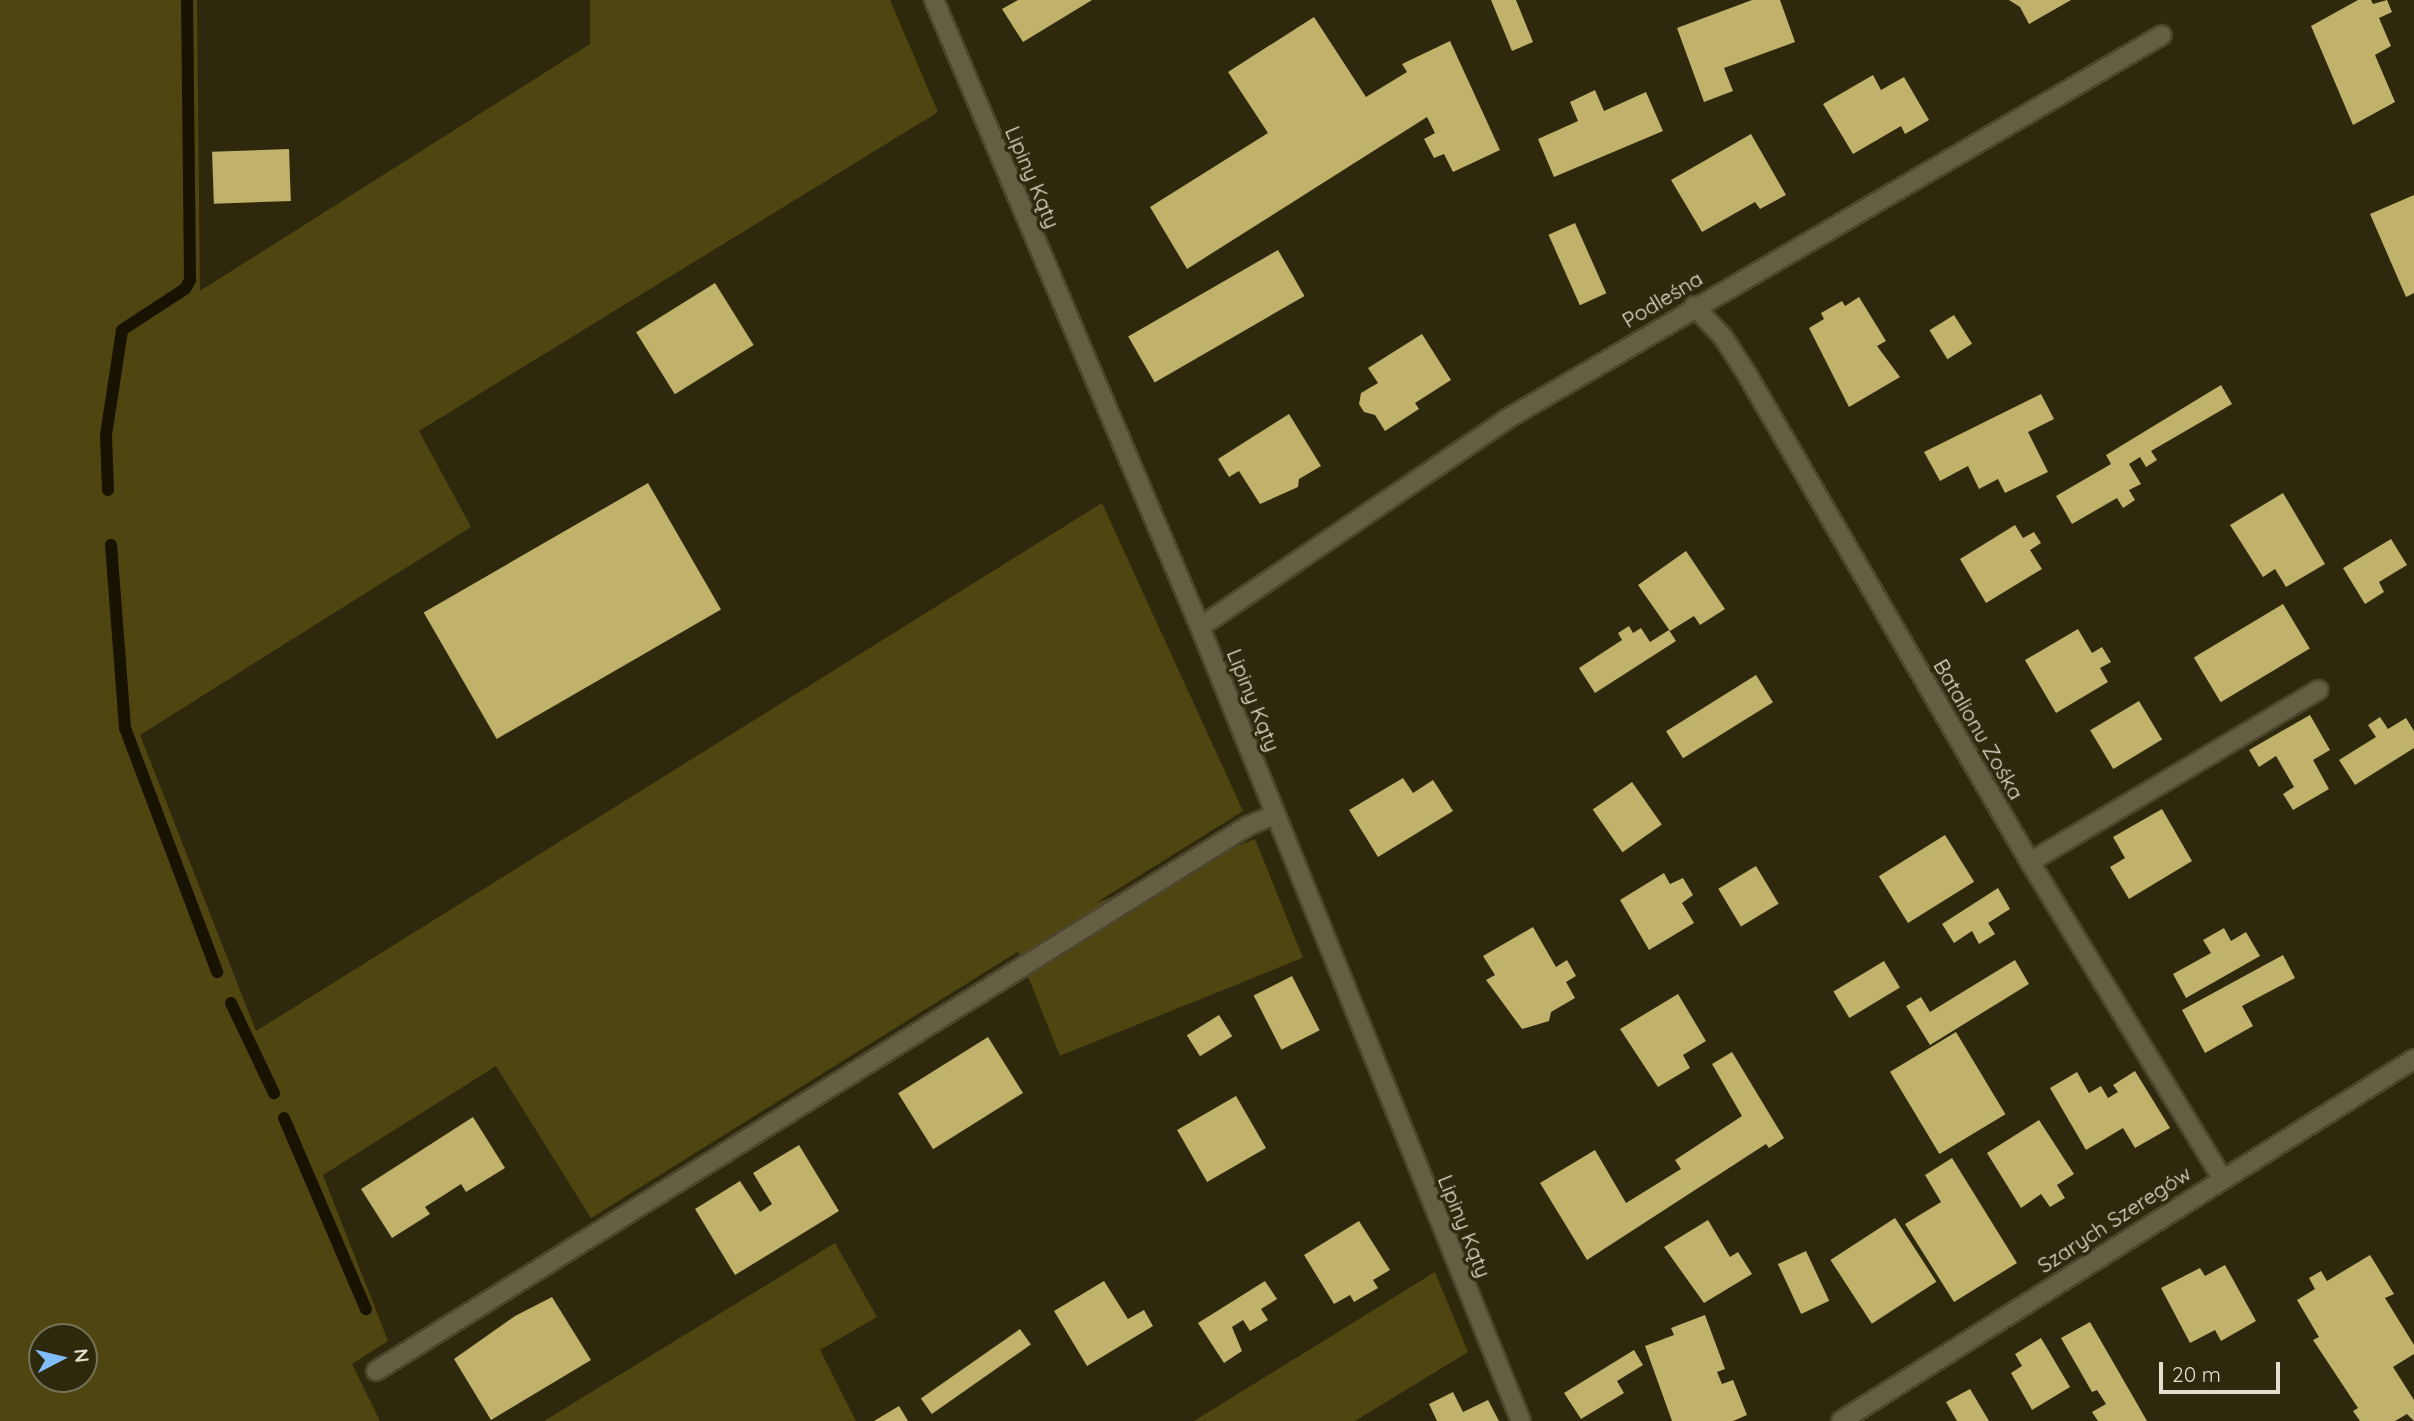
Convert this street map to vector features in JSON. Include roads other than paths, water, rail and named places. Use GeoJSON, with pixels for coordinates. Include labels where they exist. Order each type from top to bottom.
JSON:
{"type":"FeatureCollection","features":[{"type":"Feature","properties":{"kind":"street","name":"Lipiny Kąty"},"geometry":{"type":"LineString","coordinates":[[934,0],[1200,626],[1521,1421]]}},
{"type":"Feature","properties":{"kind":"street","name":"Podleśna"},"geometry":{"type":"LineString","coordinates":[[1200,626],[1507,419],[1694,306],[2162,35]]}},
{"type":"Feature","properties":{"kind":"street","name":"Batalionu Zośka"},"geometry":{"type":"LineString","coordinates":[[1694,306],[1723,337],[1748,376],[2030,862],[2222,1178]]}},
{"type":"Feature","properties":{"kind":"street"},"geometry":{"type":"LineString","coordinates":[[2030,862],[2319,690]]}},
{"type":"Feature","properties":{"kind":"street"},"geometry":{"type":"LineString","coordinates":[[376,1371],[1248,826],[1276,814]]}},
{"type":"Feature","properties":{"kind":"street","name":"Szarych Szeregów"},"geometry":{"type":"LineString","coordinates":[[1841,1421],[2414,1059]]}},
{"type":"Feature","properties":{"kind":"waterway"},"geometry":{"type":"LineString","coordinates":[[108,490],[106,435],[122,330],[185,289],[190,280],[187,0]]}},
{"type":"Feature","properties":{"kind":"waterway"},"geometry":{"type":"LineString","coordinates":[[111,545],[125,728],[217,972]]}},
{"type":"Feature","properties":{"kind":"waterway"},"geometry":{"type":"LineString","coordinates":[[231,1003],[274,1093]]}},
{"type":"Feature","properties":{"kind":"waterway"},"geometry":{"type":"LineString","coordinates":[[284,1118],[366,1309]]}}]}
